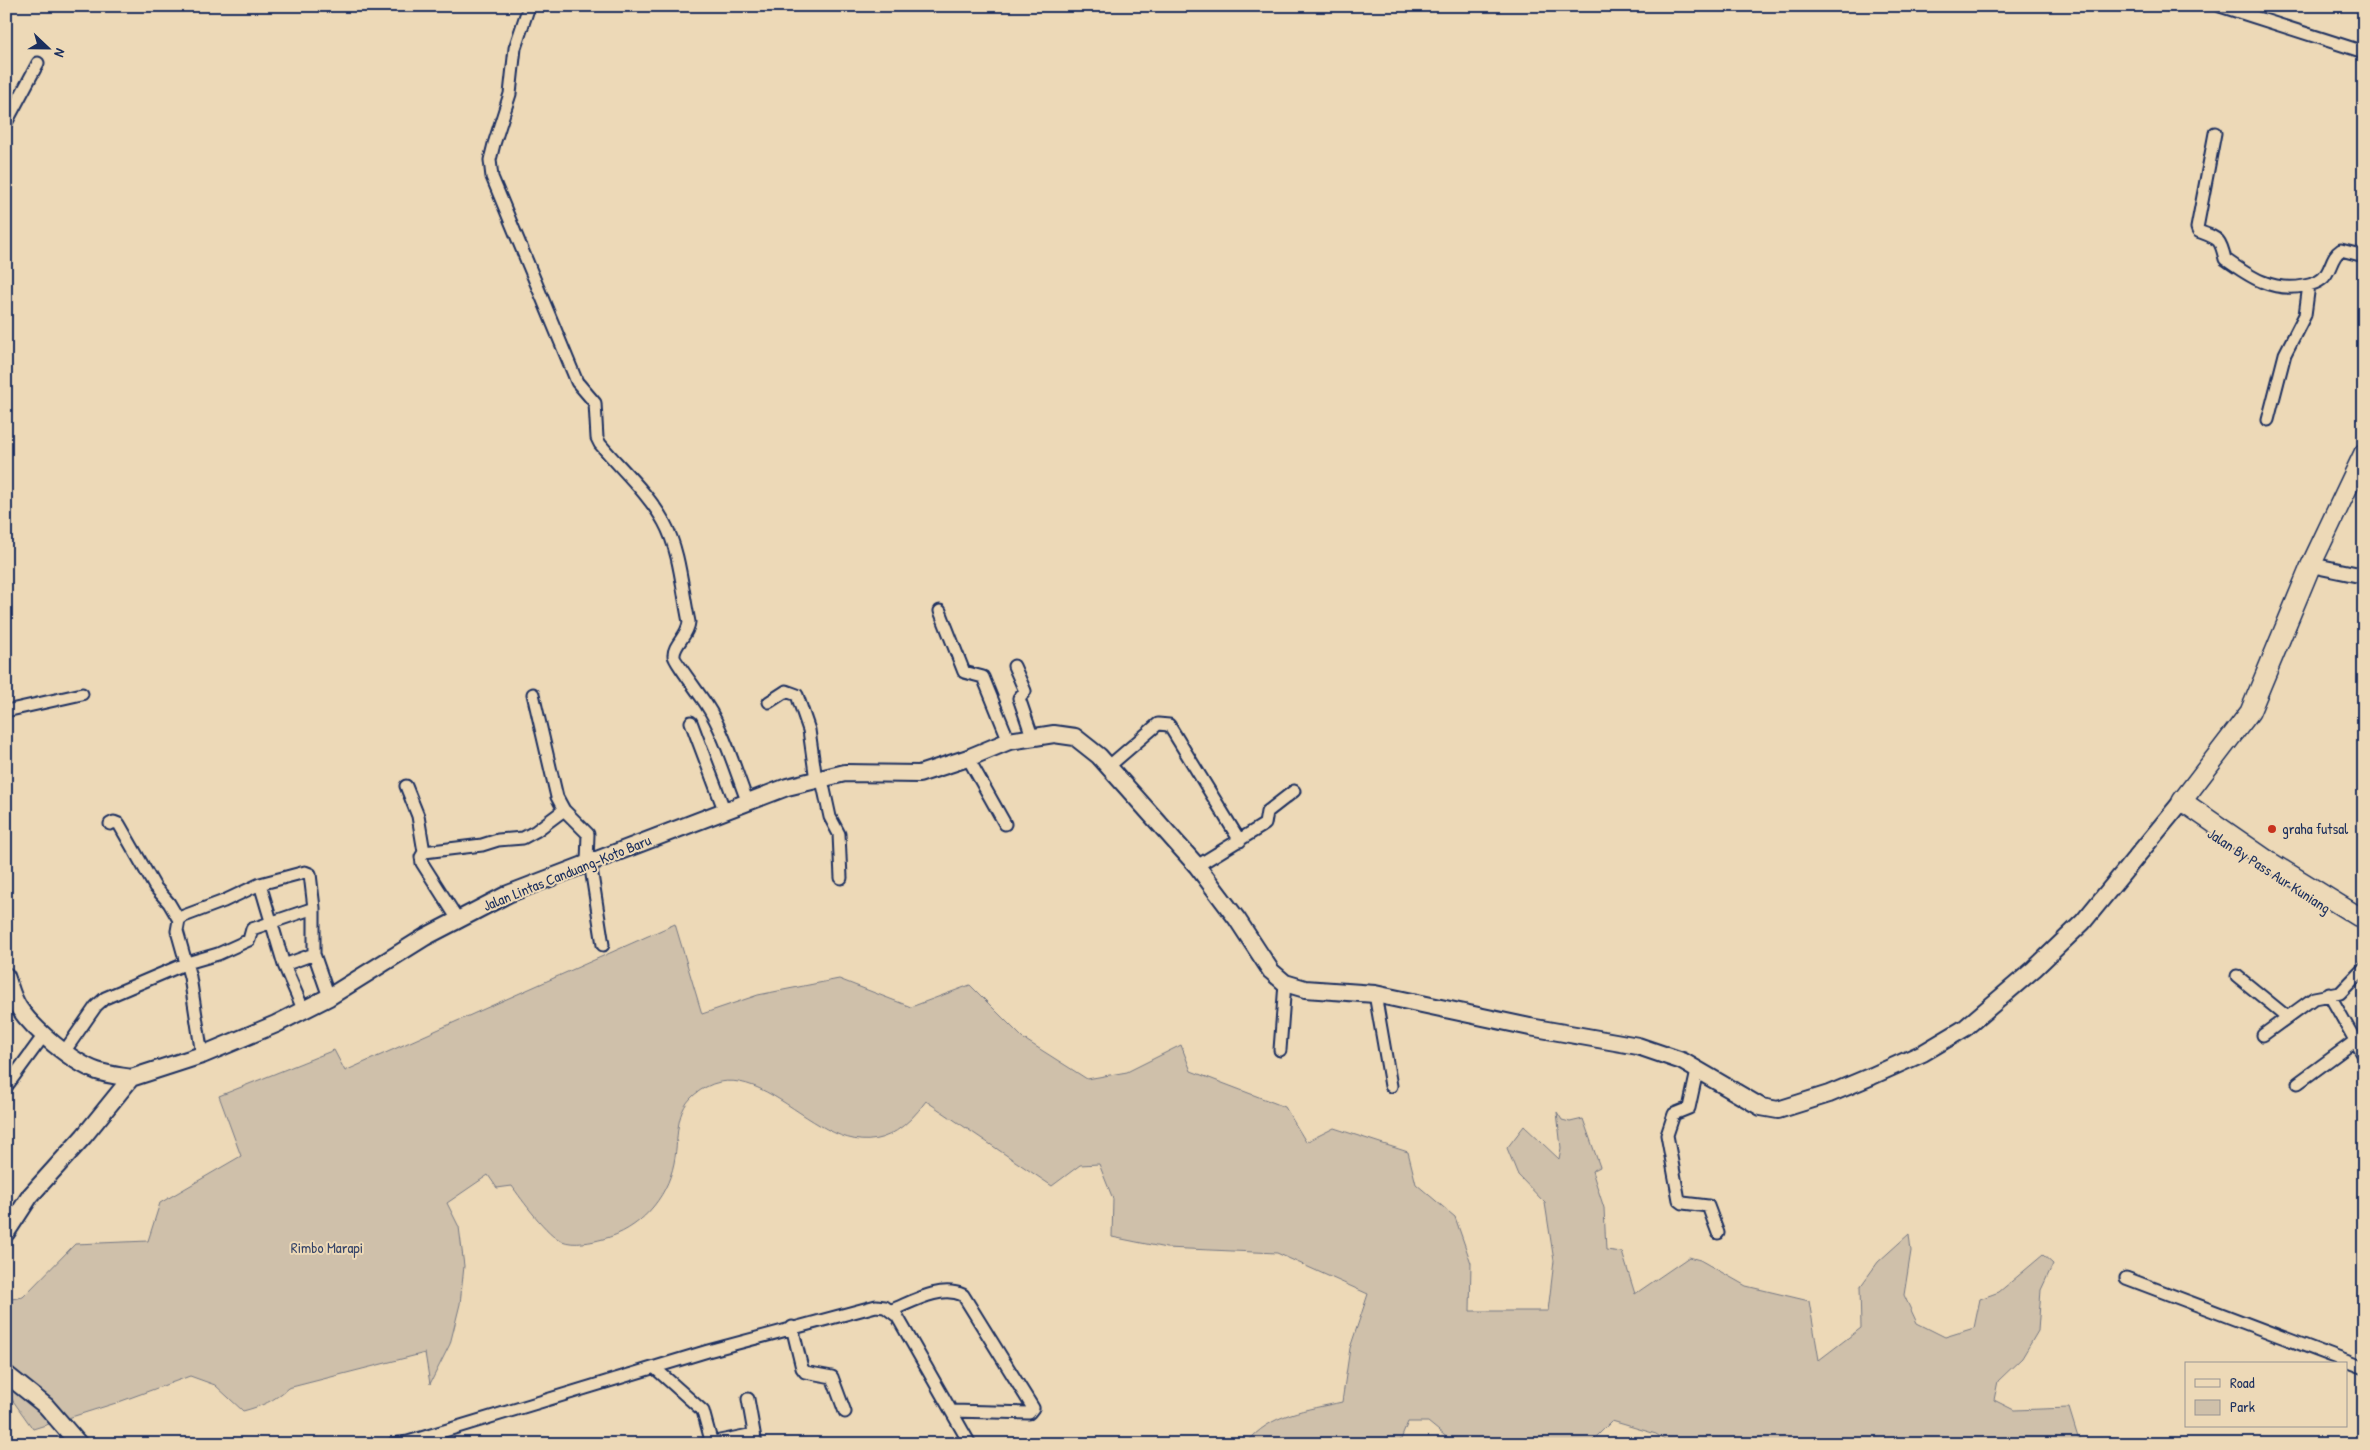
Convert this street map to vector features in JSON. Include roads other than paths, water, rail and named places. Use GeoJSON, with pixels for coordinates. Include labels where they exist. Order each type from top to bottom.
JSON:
{"type":"FeatureCollection","features":[{"type":"Feature","properties":{"kind":"highway"},"geometry":{"type":"LineString","coordinates":[[2179,806],[2250,712],[2311,565],[2364,453]]}},
{"type":"Feature","properties":{"kind":"highway","name":"Jalan By Pass Aur Kuniang"},"geometry":{"type":"LineString","coordinates":[[2179,806],[2364,920]]}},
{"type":"Feature","properties":{"kind":"highway","name":"Jalan By Pass Aur Kuniang"},"geometry":{"type":"LineString","coordinates":[[2179,806],[2364,932]]}},
{"type":"Feature","properties":{"kind":"main road","name":"Jalan Lintas Canduang-Koto Baru"},"geometry":{"type":"LineString","coordinates":[[6,1233],[30,1196],[84,1136],[113,1098],[132,1078],[202,1055],[304,1010],[329,997],[424,936],[457,918],[508,894],[588,862],[725,812],[787,787],[845,773],[919,774],[968,758],[1009,741],[1032,736],[1069,735],[1081,741],[1103,761],[1197,866],[1232,911],[1270,972],[1285,983]]}},
{"type":"Feature","properties":{"kind":"main road"},"geometry":{"type":"LineString","coordinates":[[1285,983],[1305,989],[1375,994],[1638,1046],[1682,1061],[1761,1107],[1778,1110],[1829,1094],[1938,1045],[1965,1028],[2061,944],[2099,903],[2179,806]]}},
{"type":"Feature","properties":{"kind":"main road"},"geometry":{"type":"LineString","coordinates":[[6,976],[19,1008],[44,1036],[64,1052],[96,1071],[132,1078]]}},
{"type":"Feature","properties":{"kind":"main road"},"geometry":{"type":"LineString","coordinates":[[96,1071],[113,1098]]}},
{"type":"Feature","properties":{"kind":"main road"},"geometry":{"type":"LineString","coordinates":[[6,1374],[51,1411],[79,1444]]}},
{"type":"Feature","properties":{"kind":"street"},"geometry":{"type":"LineString","coordinates":[[529,6],[515,48],[510,94],[490,160],[492,177],[577,382],[595,403],[600,444],[664,521],[673,544],[689,622],[689,630],[673,654],[674,659],[690,678],[713,715],[748,803]]}},
{"type":"Feature","properties":{"kind":"street"},"geometry":{"type":"LineString","coordinates":[[2220,6],[2364,52]]}},
{"type":"Feature","properties":{"kind":"street"},"geometry":{"type":"LineString","coordinates":[[6,123],[38,63]]}},
{"type":"Feature","properties":{"kind":"street"},"geometry":{"type":"LineString","coordinates":[[2215,133],[2197,228],[2198,232],[2217,238],[2221,242],[2225,259],[2251,278],[2269,286],[2290,288],[2320,281],[2325,276],[2336,254],[2342,250],[2364,256]]}},
{"type":"Feature","properties":{"kind":"street"},"geometry":{"type":"LineString","coordinates":[[2268,420],[2284,354],[2305,316],[2309,285]]}},
{"type":"Feature","properties":{"kind":"street"},"geometry":{"type":"LineString","coordinates":[[2311,565],[2364,576]]}},
{"type":"Feature","properties":{"kind":"street"},"geometry":{"type":"LineString","coordinates":[[940,611],[964,672],[983,677],[1009,741]]}},
{"type":"Feature","properties":{"kind":"street"},"geometry":{"type":"LineString","coordinates":[[1014,666],[1025,691],[1018,698],[1032,736]]}},
{"type":"Feature","properties":{"kind":"street"},"geometry":{"type":"LineString","coordinates":[[769,702],[786,691],[797,695],[809,730],[819,780],[830,817],[839,834],[842,878]]}},
{"type":"Feature","properties":{"kind":"street"},"geometry":{"type":"LineString","coordinates":[[6,711],[82,694]]}},
{"type":"Feature","properties":{"kind":"street"},"geometry":{"type":"LineString","coordinates":[[533,694],[557,797],[564,810],[588,834],[588,862],[603,945]]}},
{"type":"Feature","properties":{"kind":"street"},"geometry":{"type":"LineString","coordinates":[[691,722],[725,812]]}},
{"type":"Feature","properties":{"kind":"street"},"geometry":{"type":"LineString","coordinates":[[1103,761],[1158,724],[1170,725],[1240,841]]}},
{"type":"Feature","properties":{"kind":"street"},"geometry":{"type":"LineString","coordinates":[[968,758],[1005,824]]}},
{"type":"Feature","properties":{"kind":"street"},"geometry":{"type":"LineString","coordinates":[[406,786],[418,816],[424,852],[421,857],[424,868],[457,918]]}},
{"type":"Feature","properties":{"kind":"street"},"geometry":{"type":"LineString","coordinates":[[1197,866],[1265,824],[1267,812],[1294,791]]}},
{"type":"Feature","properties":{"kind":"street"},"geometry":{"type":"LineString","coordinates":[[424,852],[482,845],[498,840],[523,838],[536,831],[564,810]]}},
{"type":"Feature","properties":{"kind":"street"},"geometry":{"type":"LineString","coordinates":[[110,824],[114,822],[119,824],[155,887],[169,903],[179,920],[177,931],[187,963],[202,1055]]}},
{"type":"Feature","properties":{"kind":"street"},"geometry":{"type":"LineString","coordinates":[[179,920],[260,884],[305,872],[310,874],[314,908],[314,954],[329,997]]}},
{"type":"Feature","properties":{"kind":"street"},"geometry":{"type":"LineString","coordinates":[[260,884],[284,965],[304,1010]]}},
{"type":"Feature","properties":{"kind":"street"},"geometry":{"type":"LineString","coordinates":[[64,1052],[96,1006],[105,998],[187,963],[218,954],[249,940],[252,929],[314,908]]}},
{"type":"Feature","properties":{"kind":"street"},"geometry":{"type":"LineString","coordinates":[[284,965],[314,954]]}},
{"type":"Feature","properties":{"kind":"street"},"geometry":{"type":"LineString","coordinates":[[2263,1035],[2286,1016],[2318,996],[2344,990],[2364,968]]}},
{"type":"Feature","properties":{"kind":"street"},"geometry":{"type":"LineString","coordinates":[[2237,976],[2286,1016]]}},
{"type":"Feature","properties":{"kind":"street"},"geometry":{"type":"LineString","coordinates":[[1280,1050],[1285,983]]}},
{"type":"Feature","properties":{"kind":"street"},"geometry":{"type":"LineString","coordinates":[[1375,994],[1391,1086]]}},
{"type":"Feature","properties":{"kind":"street"},"geometry":{"type":"LineString","coordinates":[[2329,994],[2364,1056]]}},
{"type":"Feature","properties":{"kind":"street"},"geometry":{"type":"LineString","coordinates":[[6,1087],[44,1036]]}},
{"type":"Feature","properties":{"kind":"street"},"geometry":{"type":"LineString","coordinates":[[2298,1083],[2355,1041]]}},
{"type":"Feature","properties":{"kind":"street"},"geometry":{"type":"LineString","coordinates":[[1697,1071],[1689,1108],[1674,1114],[1667,1135],[1679,1200],[1683,1203],[1708,1206],[1718,1233]]}},
{"type":"Feature","properties":{"kind":"street"},"geometry":{"type":"LineString","coordinates":[[2126,1278],[2364,1368]]}},
{"type":"Feature","properties":{"kind":"street"},"geometry":{"type":"LineString","coordinates":[[393,1444],[408,1442],[792,1327],[876,1306],[892,1310],[940,1291],[963,1295],[1033,1408],[1029,1413],[952,1411]]}},
{"type":"Feature","properties":{"kind":"street"},"geometry":{"type":"LineString","coordinates":[[892,1310],[970,1444]]}},
{"type":"Feature","properties":{"kind":"street"},"geometry":{"type":"LineString","coordinates":[[792,1327],[802,1368],[809,1374],[832,1377],[845,1412]]}},
{"type":"Feature","properties":{"kind":"street"},"geometry":{"type":"LineString","coordinates":[[656,1368],[703,1411],[709,1443],[755,1439],[748,1399]]}},
{"type":"Feature","properties":{"kind":"place","name":"graha futsal"},"geometry":{"type":"Point","coordinates":[2272,829]}},
{"type":"Feature","properties":{"kind":"park label","name":"Rimbo Marapi"},"geometry":{"type":"Point","coordinates":[327,1248]}}]}
